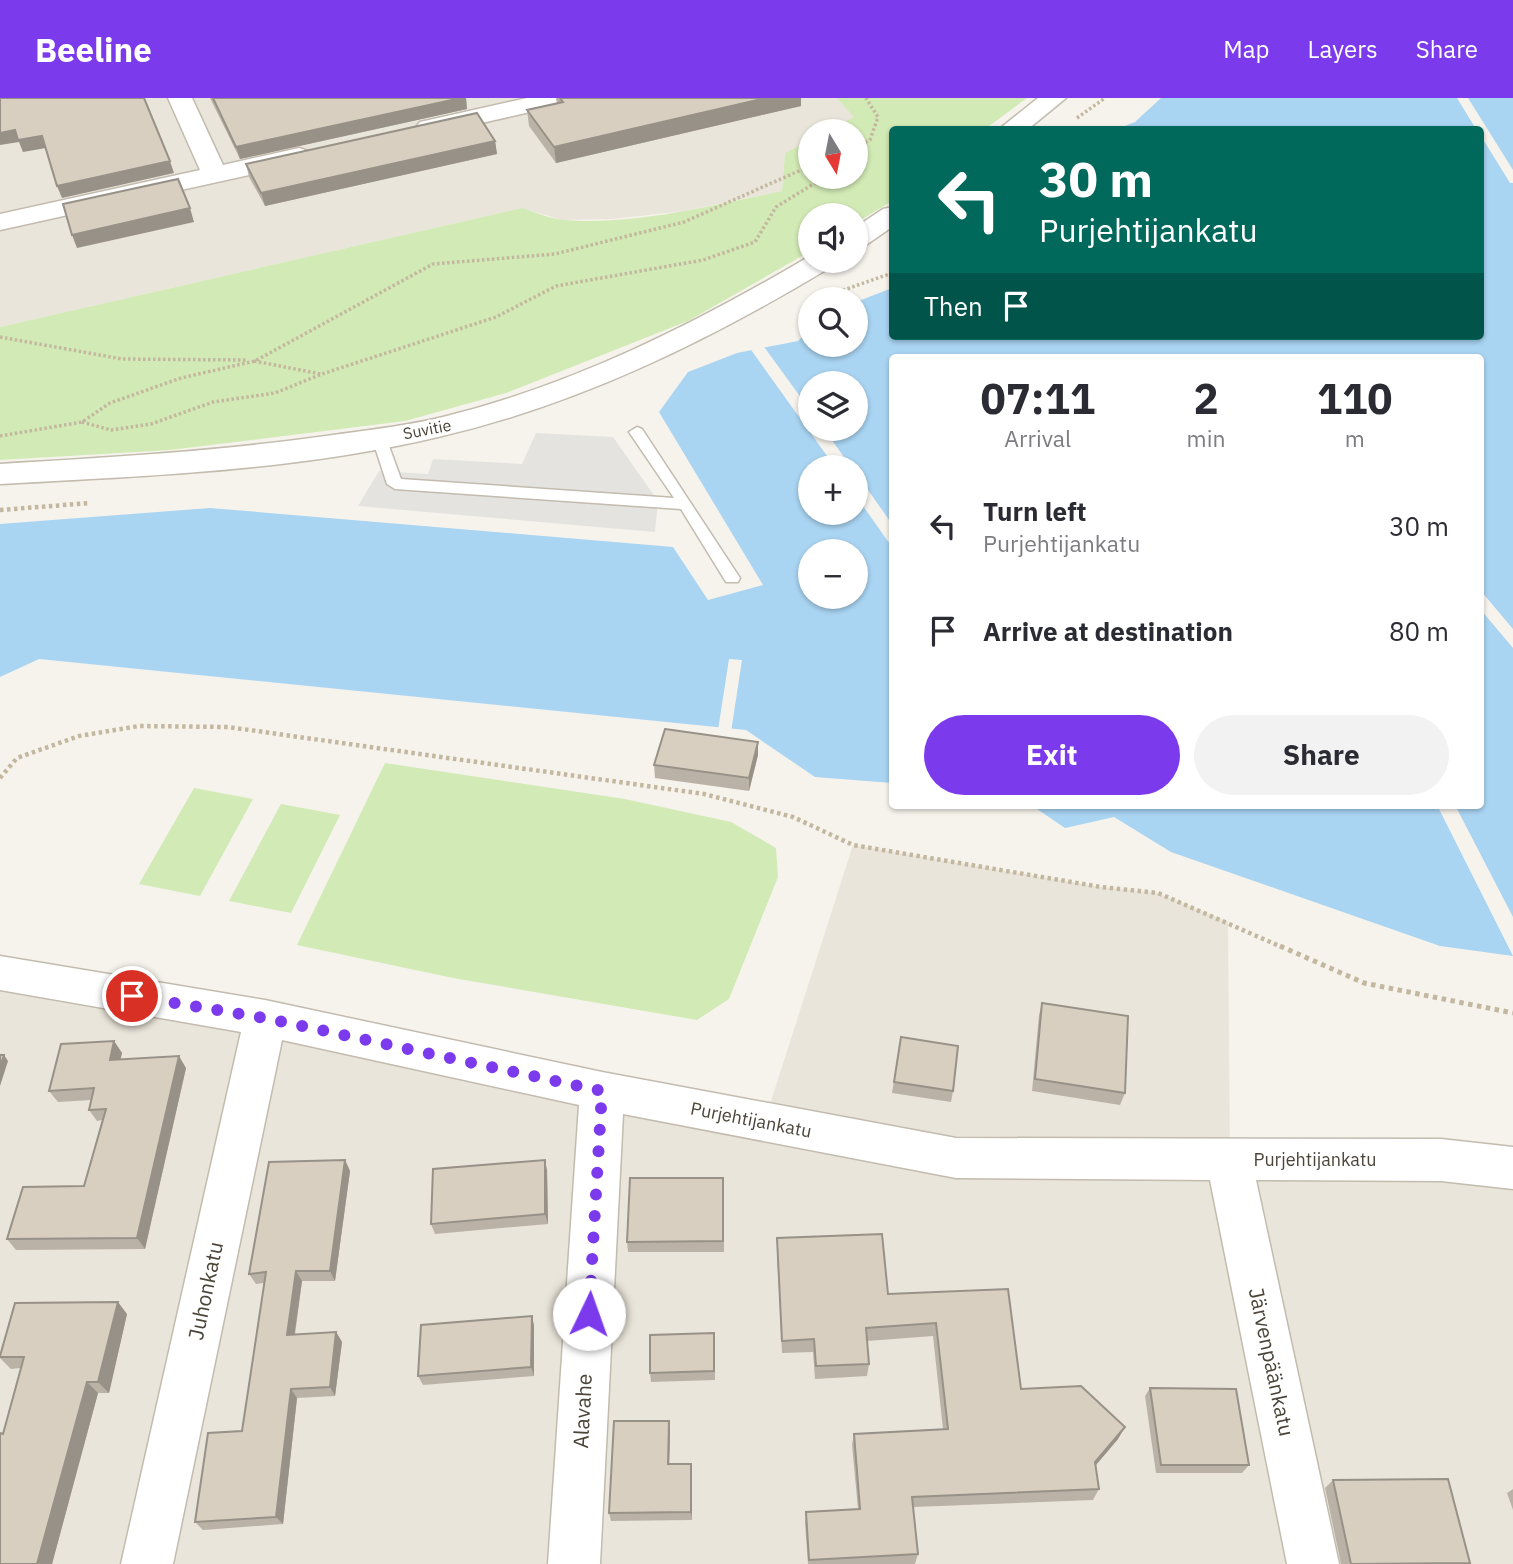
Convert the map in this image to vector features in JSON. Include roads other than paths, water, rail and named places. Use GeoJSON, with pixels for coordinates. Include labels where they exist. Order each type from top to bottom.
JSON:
{"type":"FeatureCollection","features":[{"type":"Feature","properties":{"kind":"street"},"geometry":{"type":"LineString","coordinates":[[180,98],[215,175]]}},
{"type":"Feature","properties":{"kind":"street"},"geometry":{"type":"LineString","coordinates":[[402,133],[504,104],[561,98]]}},
{"type":"Feature","properties":{"kind":"street"},"geometry":{"type":"LineString","coordinates":[[1016,126],[1054,98]]}},
{"type":"Feature","properties":{"kind":"street"},"geometry":{"type":"LineString","coordinates":[[0,222],[322,151]]}},
{"type":"Feature","properties":{"kind":"street"},"geometry":{"type":"LineString","coordinates":[[868,231],[889,217]]}},
{"type":"Feature","properties":{"kind":"street","name":"Suvitie"},"geometry":{"type":"LineString","coordinates":[[0,474],[236,459],[380,438],[453,424],[552,392],[642,356],[751,303],[801,273]]}},
{"type":"Feature","properties":{"kind":"street","name":"Purjehtijankatu"},"geometry":{"type":"LineString","coordinates":[[0,973],[265,1018],[602,1091],[956,1158],[1441,1160],[1513,1168]]}},
{"type":"Feature","properties":{"kind":"street","name":"Juhonkatu"},"geometry":{"type":"LineString","coordinates":[[147,1564],[265,1018]]}},
{"type":"Feature","properties":{"kind":"street","name":"Alavahe"},"geometry":{"type":"LineString","coordinates":[[574,1564],[602,1091]]}},
{"type":"Feature","properties":{"kind":"street","name":"Järvenpäänkatu"},"geometry":{"type":"LineString","coordinates":[[1229,1160],[1313,1564]]}},
{"type":"Feature","properties":{"kind":"lane"},"geometry":{"type":"LineString","coordinates":[[637,432],[732,578]]}},
{"type":"Feature","properties":{"kind":"lane"},"geometry":{"type":"LineString","coordinates":[[380,438],[395,484],[686,504]]}},
{"type":"Feature","properties":{"kind":"water"},"geometry":{"type":"Polygon","coordinates":[[[1161,98],[1513,98],[1513,956],[1440,946],[1171,852],[1114,817],[1065,828],[1037,809],[1484,809],[1484,354],[889,354],[889,783],[815,777],[746,730],[39,659],[0,677],[0,524],[210,508],[673,547],[708,600],[763,585],[659,412],[688,372],[737,353],[798,341],[798,357],[868,357],[868,297],[889,289],[889,340],[1484,340],[1484,126],[1125,126],[1135,122],[1161,98]]]}}]}
